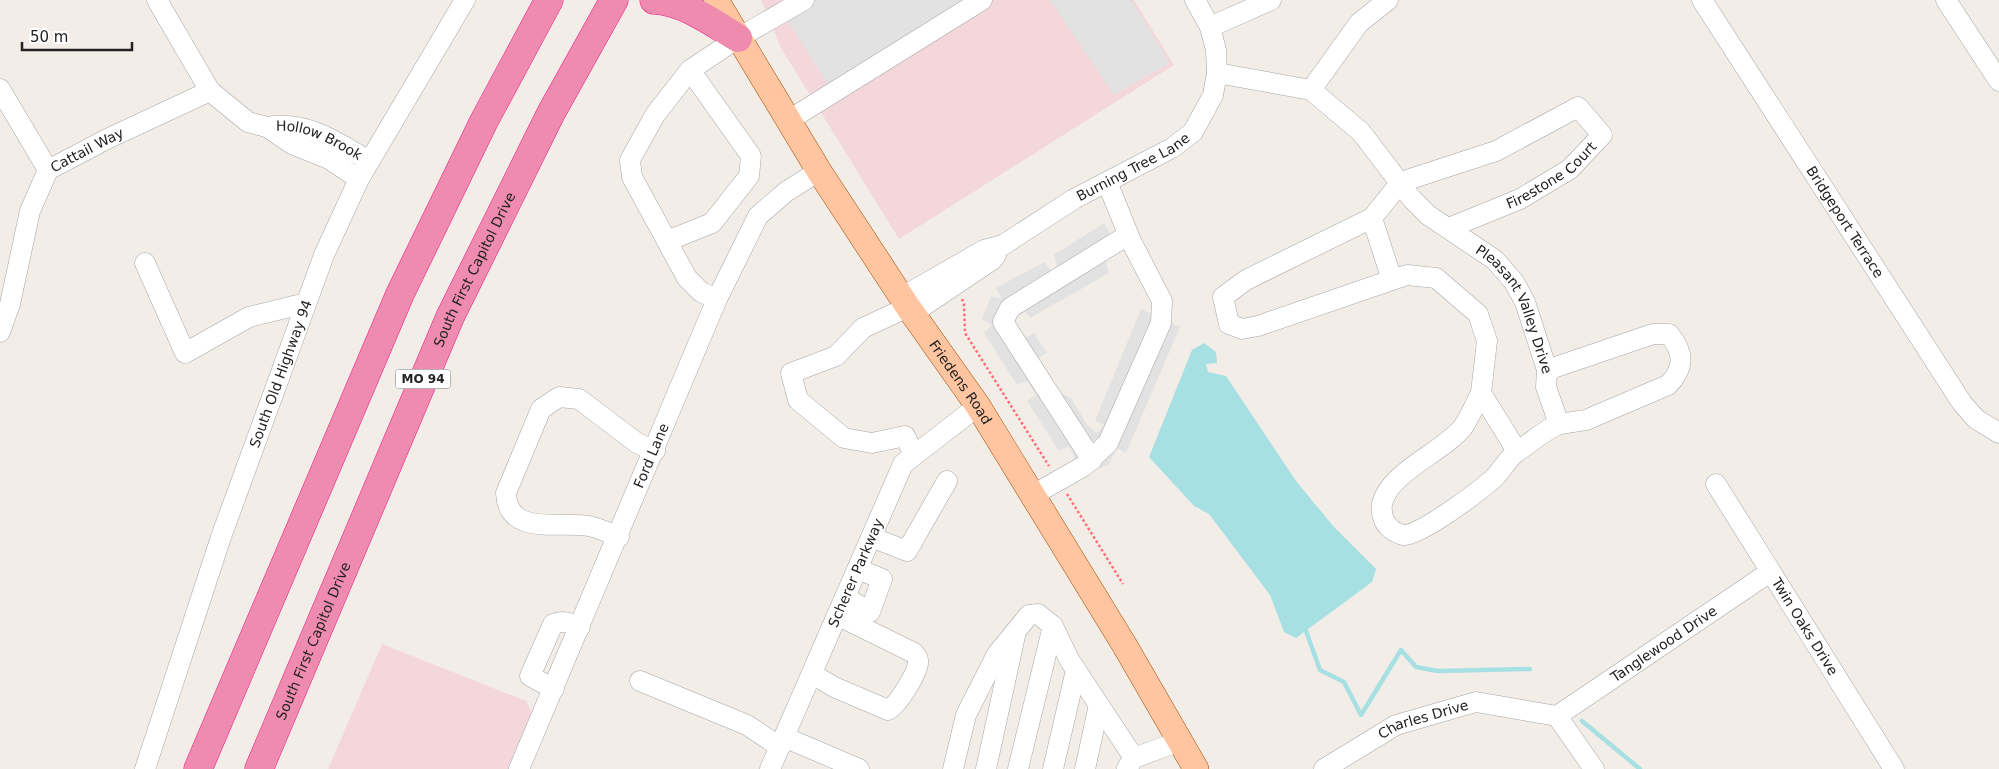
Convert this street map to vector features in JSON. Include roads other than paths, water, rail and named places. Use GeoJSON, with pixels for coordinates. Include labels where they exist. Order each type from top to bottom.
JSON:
{"type":"FeatureCollection","features":[{"type":"Feature","properties":{"kind":"highway"},"geometry":{"type":"LineString","coordinates":[[198,769],[400,294],[480,129],[549,0]]}},
{"type":"Feature","properties":{"kind":"highway","name":"South First Capitol Drive"},"geometry":{"type":"LineString","coordinates":[[258,769],[450,317],[530,154],[614,0]]}},
{"type":"Feature","properties":{"kind":"highway"},"geometry":{"type":"LineString","coordinates":[[595,32],[620,9],[634,2],[647,0]]}},
{"type":"Feature","properties":{"kind":"highway"},"geometry":{"type":"LineString","coordinates":[[654,0],[664,0],[693,12],[738,38]]}},
{"type":"Feature","properties":{"kind":"main road","name":"Friedens Road"},"geometry":{"type":"LineString","coordinates":[[716,0],[819,171],[908,306],[978,406],[1196,769]]}},
{"type":"Feature","properties":{"kind":"street","name":"Hollow Brook"},"geometry":{"type":"LineString","coordinates":[[158,0],[210,91],[248,122],[268,127],[295,125],[310,130],[369,161]]}},
{"type":"Feature","properties":{"kind":"street","name":"South Old Highway 94"},"geometry":{"type":"LineString","coordinates":[[145,769],[221,537],[324,255],[358,179],[465,0]]}},
{"type":"Feature","properties":{"kind":"street"},"geometry":{"type":"LineString","coordinates":[[717,300],[701,292],[687,278],[632,177],[630,160],[655,115],[690,70],[738,38],[804,0]]}},
{"type":"Feature","properties":{"kind":"street"},"geometry":{"type":"LineString","coordinates":[[789,120],[982,0]]}},
{"type":"Feature","properties":{"kind":"street","name":"Burning Tree Lane"},"geometry":{"type":"LineString","coordinates":[[914,455],[906,436],[872,443],[844,438],[798,400],[791,373],[836,356],[864,328],[992,260],[1003,245],[1074,199],[1172,148],[1193,132],[1213,95],[1217,73],[1216,50],[1210,27],[1195,0]]}},
{"type":"Feature","properties":{"kind":"street"},"geometry":{"type":"LineString","coordinates":[[1210,27],[1271,0]]}},
{"type":"Feature","properties":{"kind":"street"},"geometry":{"type":"LineString","coordinates":[[1311,90],[1359,23],[1388,0]]}},
{"type":"Feature","properties":{"kind":"street","name":"Bridgeport Terrace"},"geometry":{"type":"LineString","coordinates":[[1702,0],[1962,403],[1976,420],[1999,433]]}},
{"type":"Feature","properties":{"kind":"street"},"geometry":{"type":"LineString","coordinates":[[1946,0],[1999,81]]}},
{"type":"Feature","properties":{"kind":"street"},"geometry":{"type":"LineString","coordinates":[[667,241],[712,223],[749,176],[751,156],[690,70]]}},
{"type":"Feature","properties":{"kind":"street","name":"Pleasant Valley Drive"},"geometry":{"type":"LineString","coordinates":[[1217,73],[1311,90],[1361,132],[1428,215],[1495,260],[1514,282],[1532,320],[1547,370],[1546,387],[1558,424],[1543,432],[1524,449],[1517,451],[1494,478],[1416,532],[1404,535],[1389,528],[1386,523],[1382,508],[1385,494],[1408,471],[1442,447],[1463,426],[1481,394],[1487,340],[1478,314],[1436,278],[1407,275],[1258,326],[1242,329],[1229,324],[1223,297],[1246,280],[1372,218],[1400,182]]}},
{"type":"Feature","properties":{"kind":"street","name":"Cattail Way"},"geometry":{"type":"LineString","coordinates":[[2,98],[48,170],[107,139],[210,91]]}},
{"type":"Feature","properties":{"kind":"street","name":"Firestone Court"},"geometry":{"type":"LineString","coordinates":[[1400,182],[1496,151],[1578,107],[1602,134],[1570,169],[1520,199],[1449,228]]}},
{"type":"Feature","properties":{"kind":"street","name":"Hollow Brook"},"geometry":{"type":"LineString","coordinates":[[268,127],[292,144],[329,159],[358,179]]}},
{"type":"Feature","properties":{"kind":"street"},"geometry":{"type":"LineString","coordinates":[[0,332],[10,304],[30,211],[48,170]]}},
{"type":"Feature","properties":{"kind":"street","name":"Ford Lane"},"geometry":{"type":"LineString","coordinates":[[519,769],[655,451],[717,300],[758,216],[787,191],[819,171]]}},
{"type":"Feature","properties":{"kind":"street"},"geometry":{"type":"LineString","coordinates":[[1033,495],[1057,479],[1092,460],[1108,443],[1161,323],[1162,301],[1128,235],[1107,182]]}},
{"type":"Feature","properties":{"kind":"street"},"geometry":{"type":"LineString","coordinates":[[1372,218],[1392,280]]}},
{"type":"Feature","properties":{"kind":"street"},"geometry":{"type":"LineString","coordinates":[[1092,460],[1003,322],[1010,308],[1128,235]]}},
{"type":"Feature","properties":{"kind":"street"},"geometry":{"type":"LineString","coordinates":[[145,263],[184,353],[249,317],[306,303]]}},
{"type":"Feature","properties":{"kind":"street"},"geometry":{"type":"LineString","coordinates":[[1547,370],[1653,334],[1669,334],[1679,346],[1681,363],[1678,376],[1668,385],[1586,420],[1558,424]]}},
{"type":"Feature","properties":{"kind":"street"},"geometry":{"type":"LineString","coordinates":[[1481,394],[1517,451]]}},
{"type":"Feature","properties":{"kind":"street"},"geometry":{"type":"LineString","coordinates":[[619,536],[589,526],[540,525],[525,520],[512,512],[506,493],[542,409],[559,397],[579,399],[594,408],[637,443],[655,451]]}},
{"type":"Feature","properties":{"kind":"street","name":"Scherer Parkway"},"geometry":{"type":"LineString","coordinates":[[770,769],[903,464],[978,406]]}},
{"type":"Feature","properties":{"kind":"street"},"geometry":{"type":"LineString","coordinates":[[872,537],[907,551],[946,481]]}},
{"type":"Feature","properties":{"kind":"street","name":"Twin Oaks Drive"},"geometry":{"type":"LineString","coordinates":[[1716,484],[1894,769]]}},
{"type":"Feature","properties":{"kind":"street"},"geometry":{"type":"LineString","coordinates":[[845,597],[870,612],[882,579],[858,569]]}},
{"type":"Feature","properties":{"kind":"street","name":"Tanglewood Drive"},"geometry":{"type":"LineString","coordinates":[[1557,716],[1770,572]]}},
{"type":"Feature","properties":{"kind":"street"},"geometry":{"type":"LineString","coordinates":[[953,769],[966,715],[997,654],[1029,615],[1038,614],[1053,626],[1130,764],[1180,741]]}},
{"type":"Feature","properties":{"kind":"street"},"geometry":{"type":"LineString","coordinates":[[812,674],[834,687],[888,710],[899,700],[918,665],[918,658],[914,653],[837,615]]}},
{"type":"Feature","properties":{"kind":"street"},"geometry":{"type":"LineString","coordinates":[[554,689],[530,676],[553,624],[559,621],[568,622],[580,627]]}},
{"type":"Feature","properties":{"kind":"street"},"geometry":{"type":"LineString","coordinates":[[1018,769],[1053,626]]}},
{"type":"Feature","properties":{"kind":"street"},"geometry":{"type":"LineString","coordinates":[[986,769],[1016,631]]}},
{"type":"Feature","properties":{"kind":"street"},"geometry":{"type":"LineString","coordinates":[[1053,769],[1076,670]]}},
{"type":"Feature","properties":{"kind":"street"},"geometry":{"type":"LineString","coordinates":[[640,681],[748,725],[782,742],[859,769]]}},
{"type":"Feature","properties":{"kind":"street","name":"Charles Drive"},"geometry":{"type":"LineString","coordinates":[[1324,769],[1396,725],[1476,702],[1557,716]]}},
{"type":"Feature","properties":{"kind":"street"},"geometry":{"type":"LineString","coordinates":[[1085,769],[1098,705]]}},
{"type":"Feature","properties":{"kind":"street"},"geometry":{"type":"LineString","coordinates":[[1557,716],[1594,769]]}},
{"type":"Feature","properties":{"kind":"water"},"geometry":{"type":"Polygon","coordinates":[[[1204,343],[1216,352],[1217,363],[1206,364],[1208,372],[1226,376],[1296,481],[1334,527],[1376,569],[1372,582],[1296,638],[1284,632],[1270,595],[1209,514],[1194,506],[1149,457],[1192,350],[1204,343]]]}},
{"type":"Feature","properties":{"kind":"waterway"},"geometry":{"type":"LineString","coordinates":[[1306,631],[1320,670],[1344,682],[1361,715],[1401,650],[1416,667],[1438,671],[1530,669]]}},
{"type":"Feature","properties":{"kind":"waterway"},"geometry":{"type":"LineString","coordinates":[[1582,721],[1640,769]]}}]}
